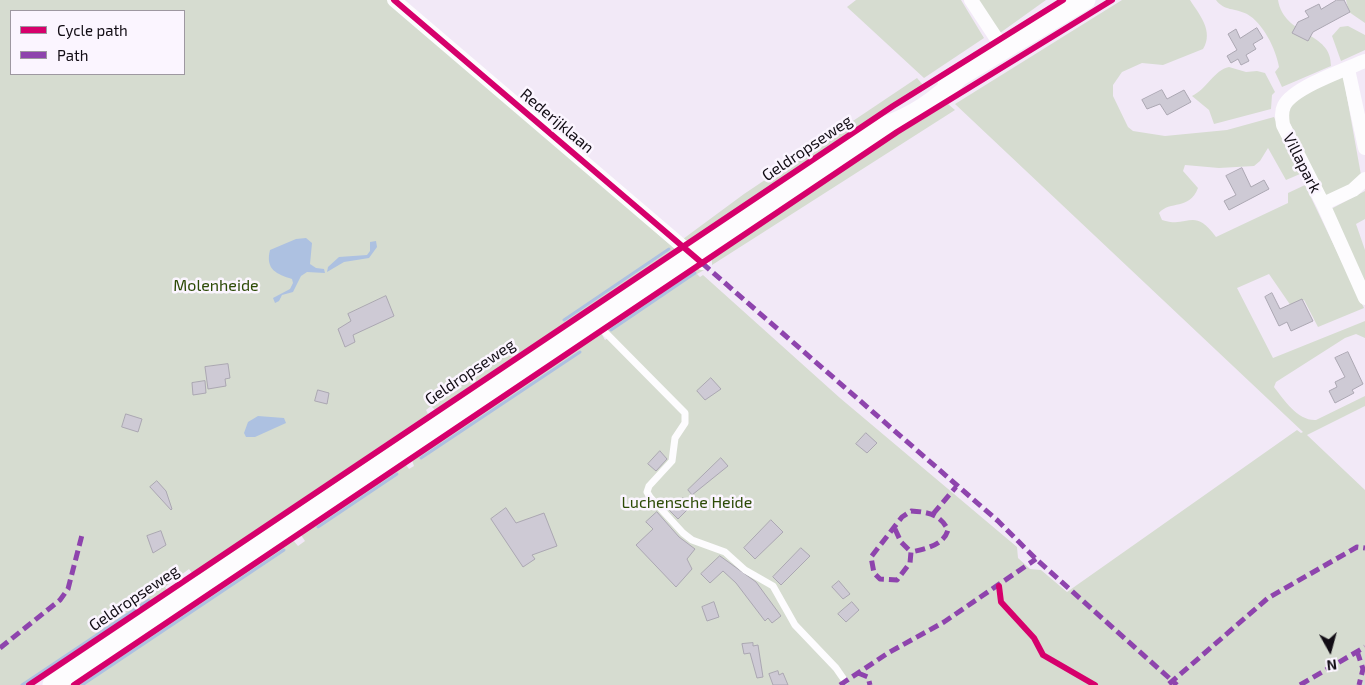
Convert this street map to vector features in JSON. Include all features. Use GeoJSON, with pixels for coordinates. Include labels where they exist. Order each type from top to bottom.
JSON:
{"type":"FeatureCollection","features":[{"type":"Feature","properties":{"kind":"main road","name":"Geldropseweg"},"geometry":{"type":"LineString","coordinates":[[52,685],[594,321],[697,259],[884,126],[902,107],[937,92],[1086,0]]}},
{"type":"Feature","properties":{"kind":"street","name":"Rederijklaan"},"geometry":{"type":"LineString","coordinates":[[394,0],[697,259]]}},
{"type":"Feature","properties":{"kind":"street"},"geometry":{"type":"LineString","coordinates":[[971,0],[1004,50]]}},
{"type":"Feature","properties":{"kind":"street","name":"Villapark"},"geometry":{"type":"LineString","coordinates":[[1365,61],[1300,91],[1285,104],[1282,114],[1283,125],[1323,204],[1365,298]]}},
{"type":"Feature","properties":{"kind":"street"},"geometry":{"type":"LineString","coordinates":[[1348,68],[1365,148]]}},
{"type":"Feature","properties":{"kind":"street","name":"Villapark"},"geometry":{"type":"LineString","coordinates":[[1323,204],[1353,190],[1365,180]]}},
{"type":"Feature","properties":{"kind":"lane"},"geometry":{"type":"LineString","coordinates":[[594,321],[685,414],[685,423],[675,438],[672,461],[649,486],[647,492],[683,533],[692,540],[725,552],[745,570],[772,586],[795,625],[836,668],[845,681]]}},
{"type":"Feature","properties":{"kind":"green space","name":"Molenheide"},"geometry":{"type":"Polygon","coordinates":[[[0,0],[391,0],[675,249],[435,410],[431,406],[426,410],[428,414],[192,573],[189,569],[165,587],[167,590],[26,685],[0,685],[0,0]]]}},
{"type":"Feature","properties":{"kind":"green space"},"geometry":{"type":"Polygon","coordinates":[[[856,0],[961,0],[984,38],[924,78],[847,7],[856,0]]]}},
{"type":"Feature","properties":{"kind":"green space"},"geometry":{"type":"Polygon","coordinates":[[[969,0],[1046,0],[993,38],[969,0]]]}},
{"type":"Feature","properties":{"kind":"green space","name":"Luchensche Heide"},"geometry":{"type":"Polygon","coordinates":[[[1122,0],[1190,0],[1204,23],[1207,36],[1203,49],[1163,65],[1142,63],[1122,72],[1113,85],[1113,96],[1128,127],[1133,131],[1165,136],[1227,130],[1274,117],[1300,174],[1286,180],[1268,148],[1260,161],[1254,166],[1219,168],[1185,165],[1183,171],[1198,188],[1190,200],[1185,203],[1163,209],[1159,213],[1162,220],[1179,222],[1196,220],[1208,228],[1216,237],[1288,203],[1288,193],[1305,185],[1364,308],[1318,327],[1304,300],[1291,306],[1269,274],[1237,288],[1273,358],[1365,321],[1365,338],[1356,334],[1345,338],[1276,382],[1274,387],[1297,413],[1303,417],[1316,420],[1365,396],[1365,406],[1307,435],[1365,490],[1365,685],[77,685],[293,540],[298,546],[305,541],[301,535],[406,465],[409,469],[414,466],[412,460],[601,333],[605,340],[609,337],[606,330],[698,269],[704,270],[697,274],[700,277],[703,275],[840,398],[1017,547],[1018,558],[1030,569],[1041,570],[1067,592],[1297,430],[1301,433],[1303,432],[955,104],[1122,0]]]}},
{"type":"Feature","properties":{"kind":"green space"},"geometry":{"type":"Polygon","coordinates":[[[1216,0],[1278,0],[1282,12],[1289,21],[1324,46],[1329,55],[1331,66],[1282,87],[1275,72],[1279,67],[1275,52],[1263,30],[1247,14],[1226,8],[1216,0]]]}},
{"type":"Feature","properties":{"kind":"green space"},"geometry":{"type":"Polygon","coordinates":[[[1346,0],[1365,0],[1365,23],[1349,12],[1346,0]]]}},
{"type":"Feature","properties":{"kind":"green space"},"geometry":{"type":"Polygon","coordinates":[[[1348,26],[1365,35],[1365,50],[1341,61],[1332,36],[1340,27],[1348,26]]]}},
{"type":"Feature","properties":{"kind":"green space"},"geometry":{"type":"Polygon","coordinates":[[[1229,67],[1246,72],[1257,71],[1265,73],[1275,92],[1272,95],[1271,109],[1214,124],[1209,110],[1192,96],[1219,72],[1229,67]]]}},
{"type":"Feature","properties":{"kind":"green space"},"geometry":{"type":"Polygon","coordinates":[[[1343,75],[1361,175],[1359,180],[1325,198],[1286,115],[1287,103],[1343,75]]]}},
{"type":"Feature","properties":{"kind":"green space"},"geometry":{"type":"Polygon","coordinates":[[[917,78],[923,85],[707,229],[687,241],[683,239],[744,194],[917,78]]]}},
{"type":"Feature","properties":{"kind":"green space"},"geometry":{"type":"Polygon","coordinates":[[[948,104],[955,110],[712,265],[712,259],[892,138],[948,104]]]}},
{"type":"Feature","properties":{"kind":"green space"},"geometry":{"type":"Polygon","coordinates":[[[1365,191],[1365,219],[1356,224],[1365,250],[1365,282],[1331,209],[1365,191]]]}},
{"type":"Feature","properties":{"kind":"green space"},"geometry":{"type":"Polygon","coordinates":[[[430,418],[428,425],[203,577],[196,575],[430,418]]]}},
{"type":"Feature","properties":{"kind":"water"},"geometry":{"type":"Polygon","coordinates":[[[306,238],[312,243],[310,264],[316,268],[324,269],[325,273],[307,272],[301,276],[293,292],[282,295],[279,301],[275,303],[273,298],[290,289],[293,283],[292,279],[277,273],[271,267],[269,262],[270,250],[296,239],[306,238]]]}},
{"type":"Feature","properties":{"kind":"water"},"geometry":{"type":"Polygon","coordinates":[[[376,241],[377,247],[369,258],[344,262],[327,272],[328,267],[339,257],[367,255],[370,251],[370,242],[376,241]]]}},
{"type":"Feature","properties":{"kind":"water"},"geometry":{"type":"Polygon","coordinates":[[[258,416],[284,418],[286,423],[255,437],[246,437],[244,433],[248,422],[258,416]]]}},
{"type":"Feature","properties":{"kind":"building"},"geometry":{"type":"Polygon","coordinates":[[[1337,0],[1344,0],[1350,12],[1313,32],[1308,41],[1292,33],[1298,22],[1309,17],[1305,11],[1319,4],[1321,9],[1337,0]]]}},
{"type":"Feature","properties":{"kind":"building"},"geometry":{"type":"Polygon","coordinates":[[[1257,28],[1263,38],[1253,44],[1256,49],[1246,55],[1249,61],[1241,65],[1238,59],[1231,63],[1227,56],[1237,50],[1228,34],[1236,29],[1240,38],[1257,28]]]}},
{"type":"Feature","properties":{"kind":"building"},"geometry":{"type":"Polygon","coordinates":[[[1162,90],[1167,99],[1184,90],[1191,102],[1167,115],[1160,104],[1147,109],[1142,100],[1162,90]]]}},
{"type":"Feature","properties":{"kind":"building"},"geometry":{"type":"Polygon","coordinates":[[[1242,168],[1251,187],[1264,180],[1269,189],[1229,210],[1224,201],[1236,195],[1226,176],[1242,168]]]}},
{"type":"Feature","properties":{"kind":"building"},"geometry":{"type":"Polygon","coordinates":[[[1272,293],[1280,309],[1302,299],[1313,321],[1291,331],[1287,322],[1279,326],[1265,297],[1272,293]]]}},
{"type":"Feature","properties":{"kind":"building"},"geometry":{"type":"Polygon","coordinates":[[[386,296],[394,316],[353,335],[355,342],[345,347],[338,329],[351,321],[348,314],[386,296]]]}},
{"type":"Feature","properties":{"kind":"building"},"geometry":{"type":"Polygon","coordinates":[[[1348,352],[1363,384],[1352,390],[1354,393],[1335,403],[1329,391],[1337,387],[1335,382],[1345,377],[1335,358],[1348,352]]]}},
{"type":"Feature","properties":{"kind":"building"},"geometry":{"type":"Polygon","coordinates":[[[228,364],[230,378],[225,379],[226,386],[208,389],[205,367],[228,364]]]}},
{"type":"Feature","properties":{"kind":"building"},"geometry":{"type":"Polygon","coordinates":[[[711,378],[721,389],[705,400],[697,391],[711,378]]]}},
{"type":"Feature","properties":{"kind":"building"},"geometry":{"type":"Polygon","coordinates":[[[205,381],[206,393],[193,395],[192,383],[205,381]]]}},
{"type":"Feature","properties":{"kind":"building"},"geometry":{"type":"Polygon","coordinates":[[[318,390],[329,393],[327,404],[315,401],[318,390]]]}},
{"type":"Feature","properties":{"kind":"building"},"geometry":{"type":"Polygon","coordinates":[[[126,414],[142,419],[138,432],[122,427],[126,414]]]}},
{"type":"Feature","properties":{"kind":"building"},"geometry":{"type":"Polygon","coordinates":[[[866,433],[877,443],[867,453],[856,444],[866,433]]]}},
{"type":"Feature","properties":{"kind":"building"},"geometry":{"type":"Polygon","coordinates":[[[660,451],[667,459],[656,471],[648,464],[660,451]]]}},
{"type":"Feature","properties":{"kind":"building"},"geometry":{"type":"Polygon","coordinates":[[[721,458],[728,466],[692,495],[688,490],[721,458]]]}},
{"type":"Feature","properties":{"kind":"building"},"geometry":{"type":"Polygon","coordinates":[[[157,481],[166,491],[171,510],[150,487],[157,481]]]}},
{"type":"Feature","properties":{"kind":"building"},"geometry":{"type":"Polygon","coordinates":[[[683,498],[691,506],[678,519],[670,511],[683,498]]]}},
{"type":"Feature","properties":{"kind":"building"},"geometry":{"type":"Polygon","coordinates":[[[506,508],[516,523],[544,513],[557,546],[532,555],[535,559],[523,567],[491,519],[506,508]]]}},
{"type":"Feature","properties":{"kind":"building"},"geometry":{"type":"Polygon","coordinates":[[[657,512],[679,537],[695,549],[687,559],[692,569],[676,587],[636,545],[653,529],[646,522],[657,512]]]}},
{"type":"Feature","properties":{"kind":"building"},"geometry":{"type":"Polygon","coordinates":[[[771,520],[783,532],[755,559],[744,548],[771,520]]]}},
{"type":"Feature","properties":{"kind":"building"},"geometry":{"type":"Polygon","coordinates":[[[161,531],[166,545],[153,553],[147,536],[161,531]]]}},
{"type":"Feature","properties":{"kind":"building"},"geometry":{"type":"Polygon","coordinates":[[[801,548],[810,556],[781,585],[773,577],[801,548]]]}},
{"type":"Feature","properties":{"kind":"building"},"geometry":{"type":"Polygon","coordinates":[[[720,556],[756,582],[781,616],[772,623],[768,618],[765,621],[736,583],[723,571],[710,583],[701,574],[720,556]]]}},
{"type":"Feature","properties":{"kind":"building"},"geometry":{"type":"Polygon","coordinates":[[[839,581],[850,594],[843,599],[832,587],[839,581]]]}},
{"type":"Feature","properties":{"kind":"building"},"geometry":{"type":"Polygon","coordinates":[[[714,602],[719,617],[707,621],[702,607],[714,602]]]}},
{"type":"Feature","properties":{"kind":"building"},"geometry":{"type":"Polygon","coordinates":[[[852,602],[859,610],[846,622],[838,614],[852,602]]]}},
{"type":"Feature","properties":{"kind":"building"},"geometry":{"type":"Polygon","coordinates":[[[753,643],[753,646],[758,645],[763,677],[757,678],[750,653],[744,654],[742,644],[753,643]]]}},
{"type":"Feature","properties":{"kind":"building"},"geometry":{"type":"Polygon","coordinates":[[[778,671],[779,675],[783,673],[788,685],[773,685],[769,674],[778,671]]]}},
{"type":"Feature","properties":{"kind":"waterway"},"geometry":{"type":"LineString","coordinates":[[564,320],[669,249]]}},
{"type":"Feature","properties":{"kind":"waterway"},"geometry":{"type":"LineString","coordinates":[[611,330],[695,273]]}},
{"type":"Feature","properties":{"kind":"waterway"},"geometry":{"type":"LineString","coordinates":[[421,458],[580,352]]}},
{"type":"Feature","properties":{"kind":"waterway"},"geometry":{"type":"LineString","coordinates":[[318,527],[397,474]]}},
{"type":"Feature","properties":{"kind":"waterway"},"geometry":{"type":"LineString","coordinates":[[82,685],[284,550]]}},
{"type":"Feature","properties":{"kind":"waterway"},"geometry":{"type":"LineString","coordinates":[[22,685],[149,600]]}},
{"type":"Feature","properties":{"kind":"marked path"},"geometry":{"type":"LineString","coordinates":[[702,263],[998,521],[1036,559],[1177,685]]}},
{"type":"Feature","properties":{"kind":"marked path"},"geometry":{"type":"LineString","coordinates":[[933,514],[956,487]]}},
{"type":"Feature","properties":{"kind":"marked path"},"geometry":{"type":"LineString","coordinates":[[911,511],[928,513],[937,517],[948,530],[946,535],[933,546],[911,552],[910,563],[897,580],[880,579],[874,573],[871,557],[902,517],[911,511]]}},
{"type":"Feature","properties":{"kind":"marked path"},"geometry":{"type":"LineString","coordinates":[[895,529],[901,542],[911,552]]}},
{"type":"Feature","properties":{"kind":"marked path"},"geometry":{"type":"LineString","coordinates":[[0,648],[60,600],[68,589],[82,535]]}},
{"type":"Feature","properties":{"kind":"marked path"},"geometry":{"type":"LineString","coordinates":[[1169,684],[1268,598],[1357,547],[1365,548]]}},
{"type":"Feature","properties":{"kind":"marked path"},"geometry":{"type":"LineString","coordinates":[[840,685],[888,653],[944,622],[1036,559]]}},
{"type":"Feature","properties":{"kind":"marked path"},"geometry":{"type":"LineString","coordinates":[[1300,685],[1365,647]]}},
{"type":"Feature","properties":{"kind":"marked path"},"geometry":{"type":"LineString","coordinates":[[1357,651],[1363,669],[1359,685]]}},
{"type":"Feature","properties":{"kind":"marked path"},"geometry":{"type":"LineString","coordinates":[[858,673],[868,677],[870,685]]}},
{"type":"Feature","properties":{"kind":"cycle path"},"geometry":{"type":"LineString","coordinates":[[394,0],[702,263]]}},
{"type":"Feature","properties":{"kind":"cycle path"},"geometry":{"type":"LineString","coordinates":[[29,685],[893,106],[1063,0]]}},
{"type":"Feature","properties":{"kind":"cycle path"},"geometry":{"type":"LineString","coordinates":[[74,685],[897,132],[1112,0]]}},
{"type":"Feature","properties":{"kind":"cycle path"},"geometry":{"type":"LineString","coordinates":[[999,586],[1001,602],[1034,638],[1043,655],[1095,685]]}}]}
